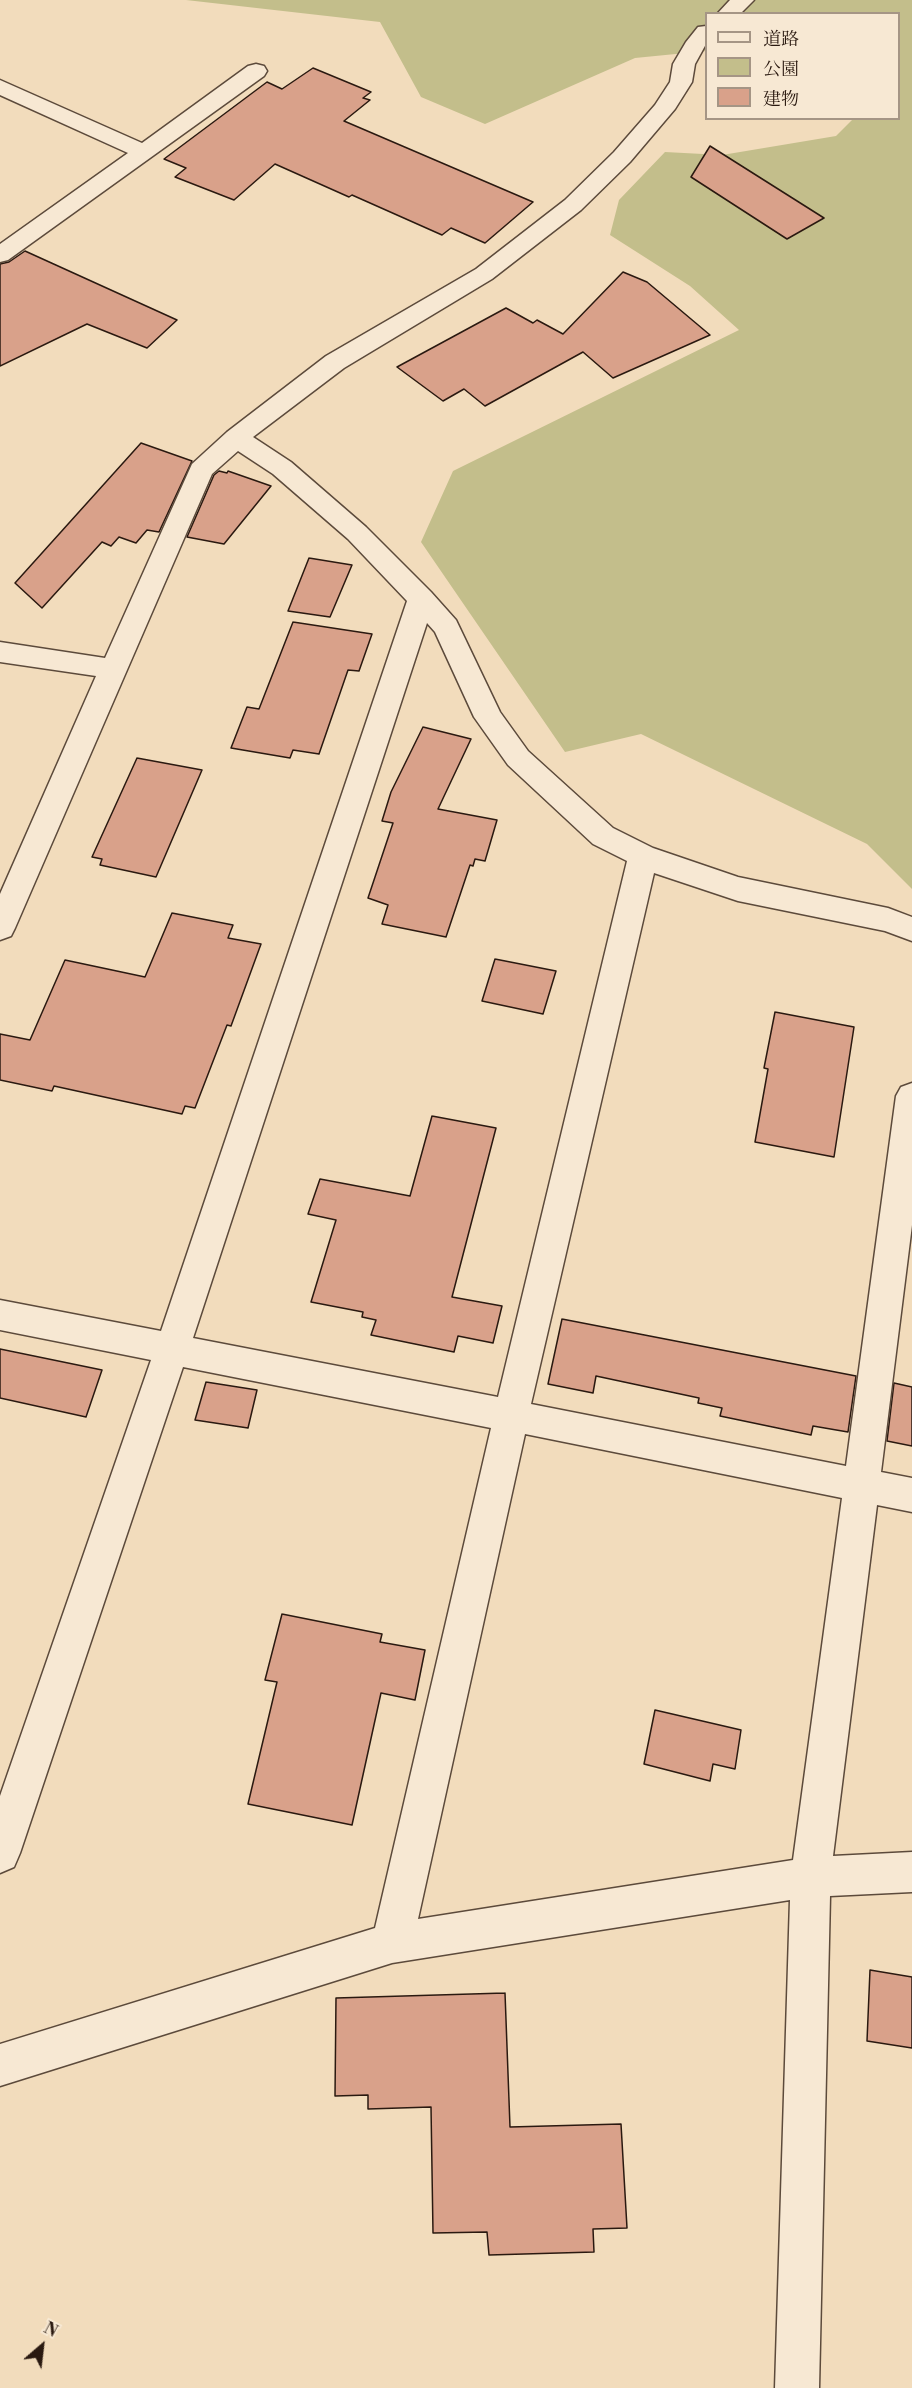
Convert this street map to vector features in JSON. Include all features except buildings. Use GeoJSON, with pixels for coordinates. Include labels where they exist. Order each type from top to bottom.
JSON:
{"type":"FeatureCollection","features":[{"type":"Feature","properties":{"kind":"street"},"geometry":{"type":"LineString","coordinates":[[729,12],[743,0]]}},
{"type":"Feature","properties":{"kind":"street"},"geometry":{"type":"LineString","coordinates":[[0,928],[201,470],[236,438],[335,362],[484,274],[573,205],[622,157],[664,109],[681,82],[684,64],[705,33]]}},
{"type":"Feature","properties":{"kind":"street"},"geometry":{"type":"LineString","coordinates":[[2,253],[256,71]]}},
{"type":"Feature","properties":{"kind":"street"},"geometry":{"type":"LineString","coordinates":[[0,87],[144,152]]}},
{"type":"Feature","properties":{"kind":"street"},"geometry":{"type":"LineString","coordinates":[[236,438],[282,468],[357,533],[421,599],[446,627],[488,717],[518,758],[603,836],[643,856],[686,873],[738,889],[888,920],[912,929]]}},
{"type":"Feature","properties":{"kind":"street"},"geometry":{"type":"LineString","coordinates":[[0,1853],[172,1349],[421,599]]}},
{"type":"Feature","properties":{"kind":"street"},"geometry":{"type":"LineString","coordinates":[[0,652],[113,669]]}},
{"type":"Feature","properties":{"kind":"street"},"geometry":{"type":"LineString","coordinates":[[392,1942],[511,1416],[643,856]]}},
{"type":"Feature","properties":{"kind":"street"},"geometry":{"type":"LineString","coordinates":[[797,2388],[811,1877],[912,1096]]}},
{"type":"Feature","properties":{"kind":"street"},"geometry":{"type":"LineString","coordinates":[[0,1315],[912,1495]]}},
{"type":"Feature","properties":{"kind":"street"},"geometry":{"type":"LineString","coordinates":[[0,2065],[392,1942],[811,1877],[912,1872]]}},
{"type":"Feature","properties":{"kind":"green space"},"geometry":{"type":"Polygon","coordinates":[[[186,0],[912,0],[912,889],[867,844],[641,734],[565,752],[421,542],[453,471],[739,330],[690,286],[610,235],[619,200],[665,152],[722,155],[836,136],[852,120],[900,120],[900,12],[705,12],[705,51],[635,58],[485,124],[421,97],[380,22],[186,0]]]}}]}
